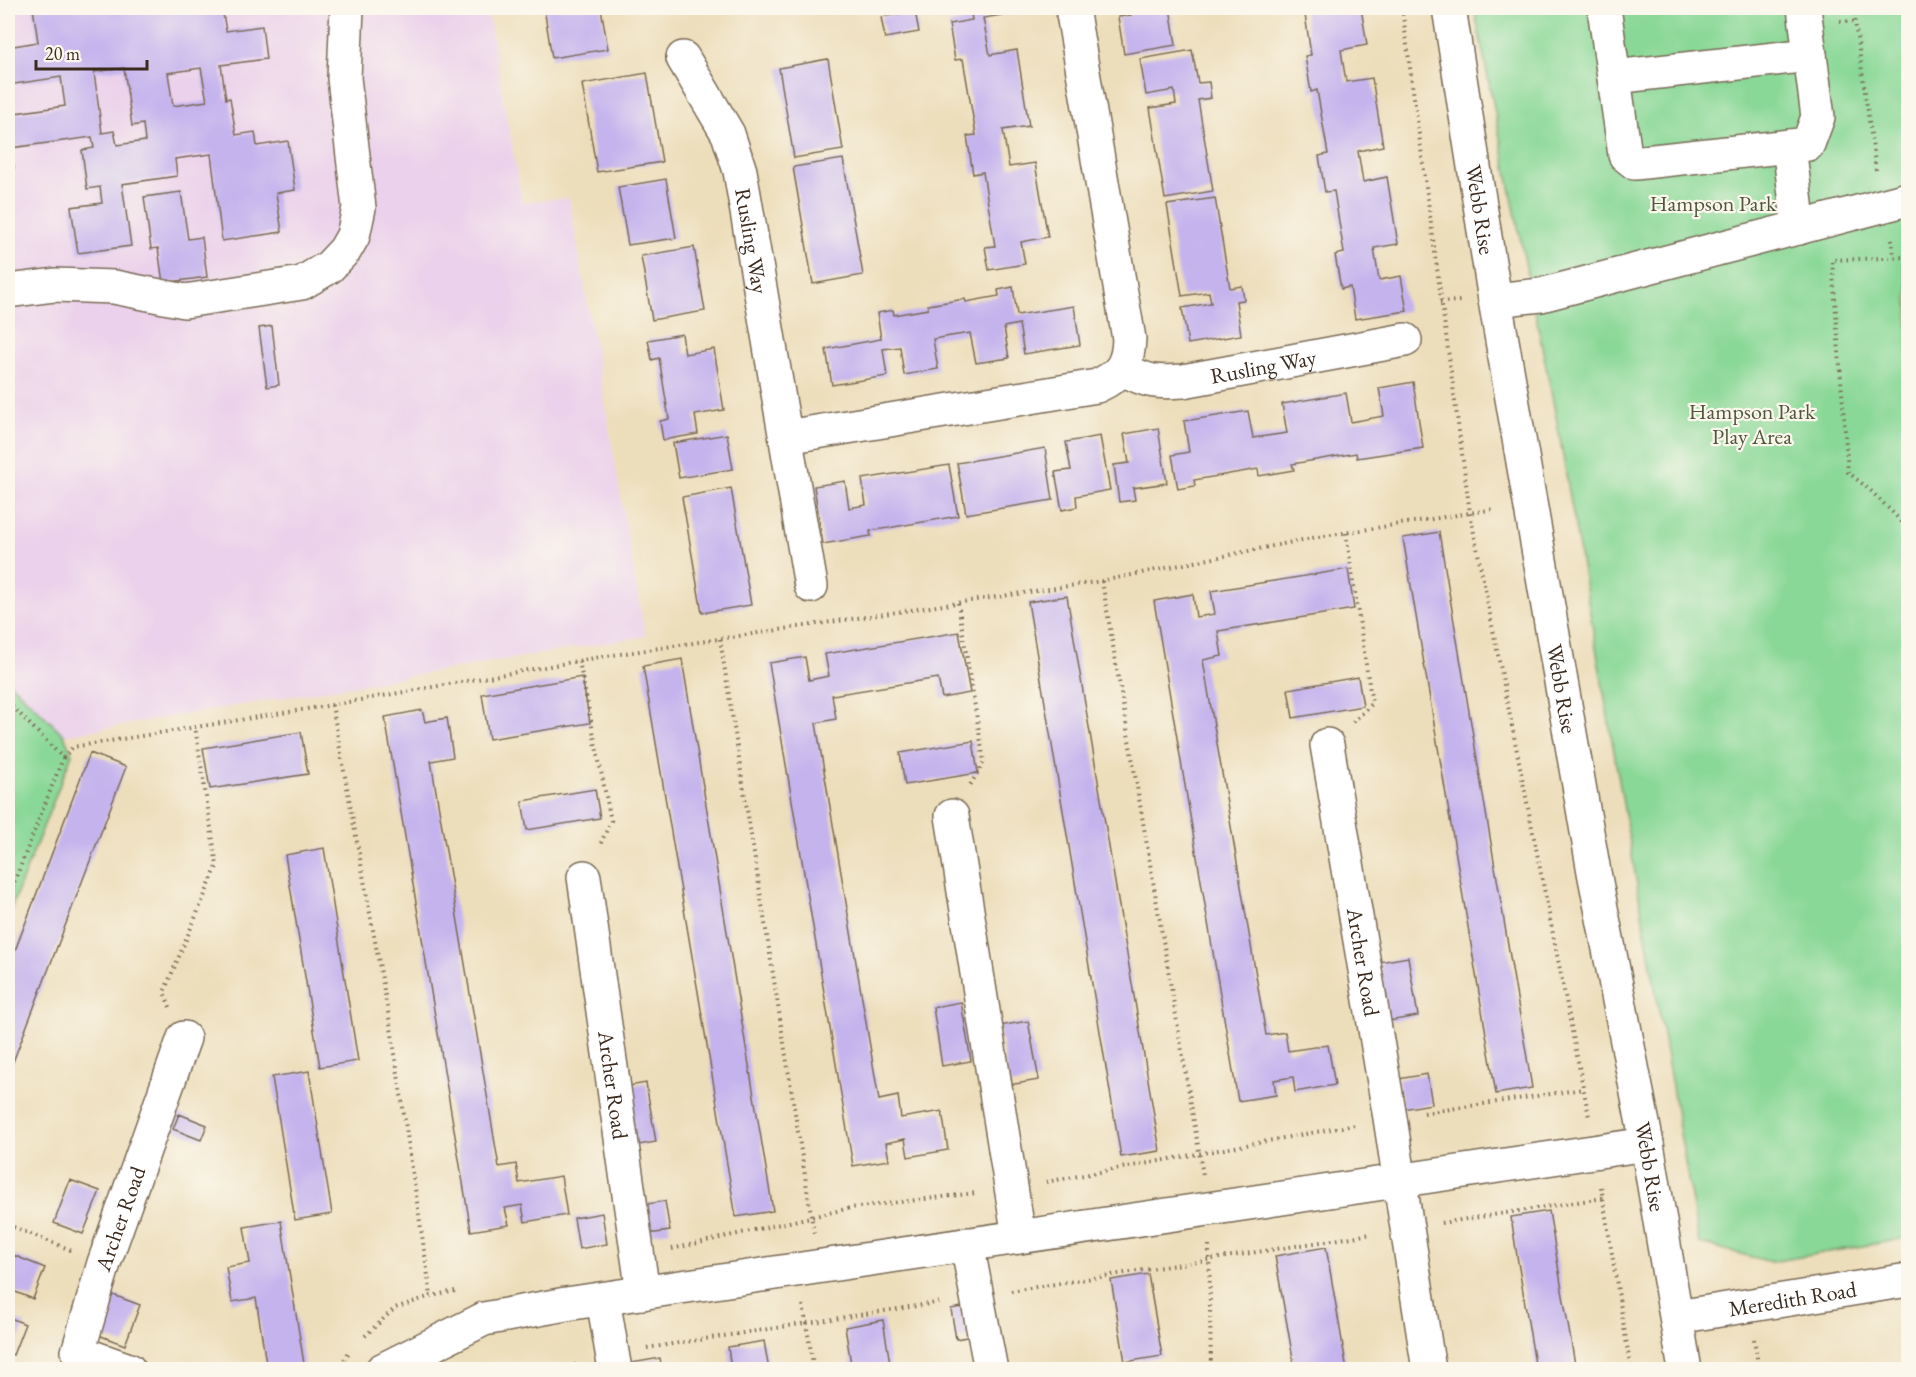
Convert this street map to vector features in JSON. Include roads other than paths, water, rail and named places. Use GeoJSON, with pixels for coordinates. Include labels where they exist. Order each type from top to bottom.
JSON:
{"type":"FeatureCollection","features":[{"type":"Feature","properties":{"kind":"street"},"geometry":{"type":"LineString","coordinates":[[8,291],[54,285],[114,287],[184,301],[302,283],[328,267],[345,250],[353,236],[359,208],[344,78],[347,8]]}},
{"type":"Feature","properties":{"kind":"street"},"geometry":{"type":"LineString","coordinates":[[786,437],[1097,386],[1110,380],[1122,369],[1128,354],[1129,339],[1072,8]]}},
{"type":"Feature","properties":{"kind":"street","name":"Webb Rise"},"geometry":{"type":"LineString","coordinates":[[1449,8],[1495,300],[1594,872],[1647,1144],[1685,1370]]}},
{"type":"Feature","properties":{"kind":"street"},"geometry":{"type":"LineString","coordinates":[[1604,8],[1625,155],[1635,163],[1808,144],[1818,117],[1804,8]]}},
{"type":"Feature","properties":{"kind":"street"},"geometry":{"type":"LineString","coordinates":[[1614,77],[1810,55]]}},
{"type":"Feature","properties":{"kind":"street","name":"Rusling Way"},"geometry":{"type":"LineString","coordinates":[[683,58],[728,134],[735,152],[811,586]]}},
{"type":"Feature","properties":{"kind":"street"},"geometry":{"type":"LineString","coordinates":[[1789,146],[1799,228]]}},
{"type":"Feature","properties":{"kind":"street"},"geometry":{"type":"LineString","coordinates":[[1495,300],[1541,295],[1799,228],[1894,212]]}},
{"type":"Feature","properties":{"kind":"street","name":"Rusling Way"},"geometry":{"type":"LineString","coordinates":[[1122,369],[1158,383],[1183,381],[1405,340]]}},
{"type":"Feature","properties":{"kind":"street","name":"Archer Road"},"geometry":{"type":"LineString","coordinates":[[1327,745],[1390,1118],[1429,1370]]}},
{"type":"Feature","properties":{"kind":"street"},"geometry":{"type":"LineString","coordinates":[[952,816],[1019,1237]]}},
{"type":"Feature","properties":{"kind":"street","name":"Archer Road"},"geometry":{"type":"LineString","coordinates":[[584,877],[643,1293]]}},
{"type":"Feature","properties":{"kind":"street","name":"Archer Road"},"geometry":{"type":"LineString","coordinates":[[129,1370],[78,1352],[104,1263],[184,1038]]}},
{"type":"Feature","properties":{"kind":"street"},"geometry":{"type":"LineString","coordinates":[[382,1370],[484,1319],[808,1268],[1647,1144]]}},
{"type":"Feature","properties":{"kind":"street"},"geometry":{"type":"LineString","coordinates":[[968,1244],[992,1370]]}},
{"type":"Feature","properties":{"kind":"street","name":"Meredith Road"},"geometry":{"type":"LineString","coordinates":[[1677,1317],[1908,1280]]}},
{"type":"Feature","properties":{"kind":"street"},"geometry":{"type":"LineString","coordinates":[[603,1299],[613,1362]]}},
{"type":"Feature","properties":{"kind":"park label","name":"Hampson Park"},"geometry":{"type":"Point","coordinates":[1713,203]}},
{"type":"Feature","properties":{"kind":"park label","name":"Hampson Park Play Area"},"geometry":{"type":"Point","coordinates":[1752,424]}}]}
